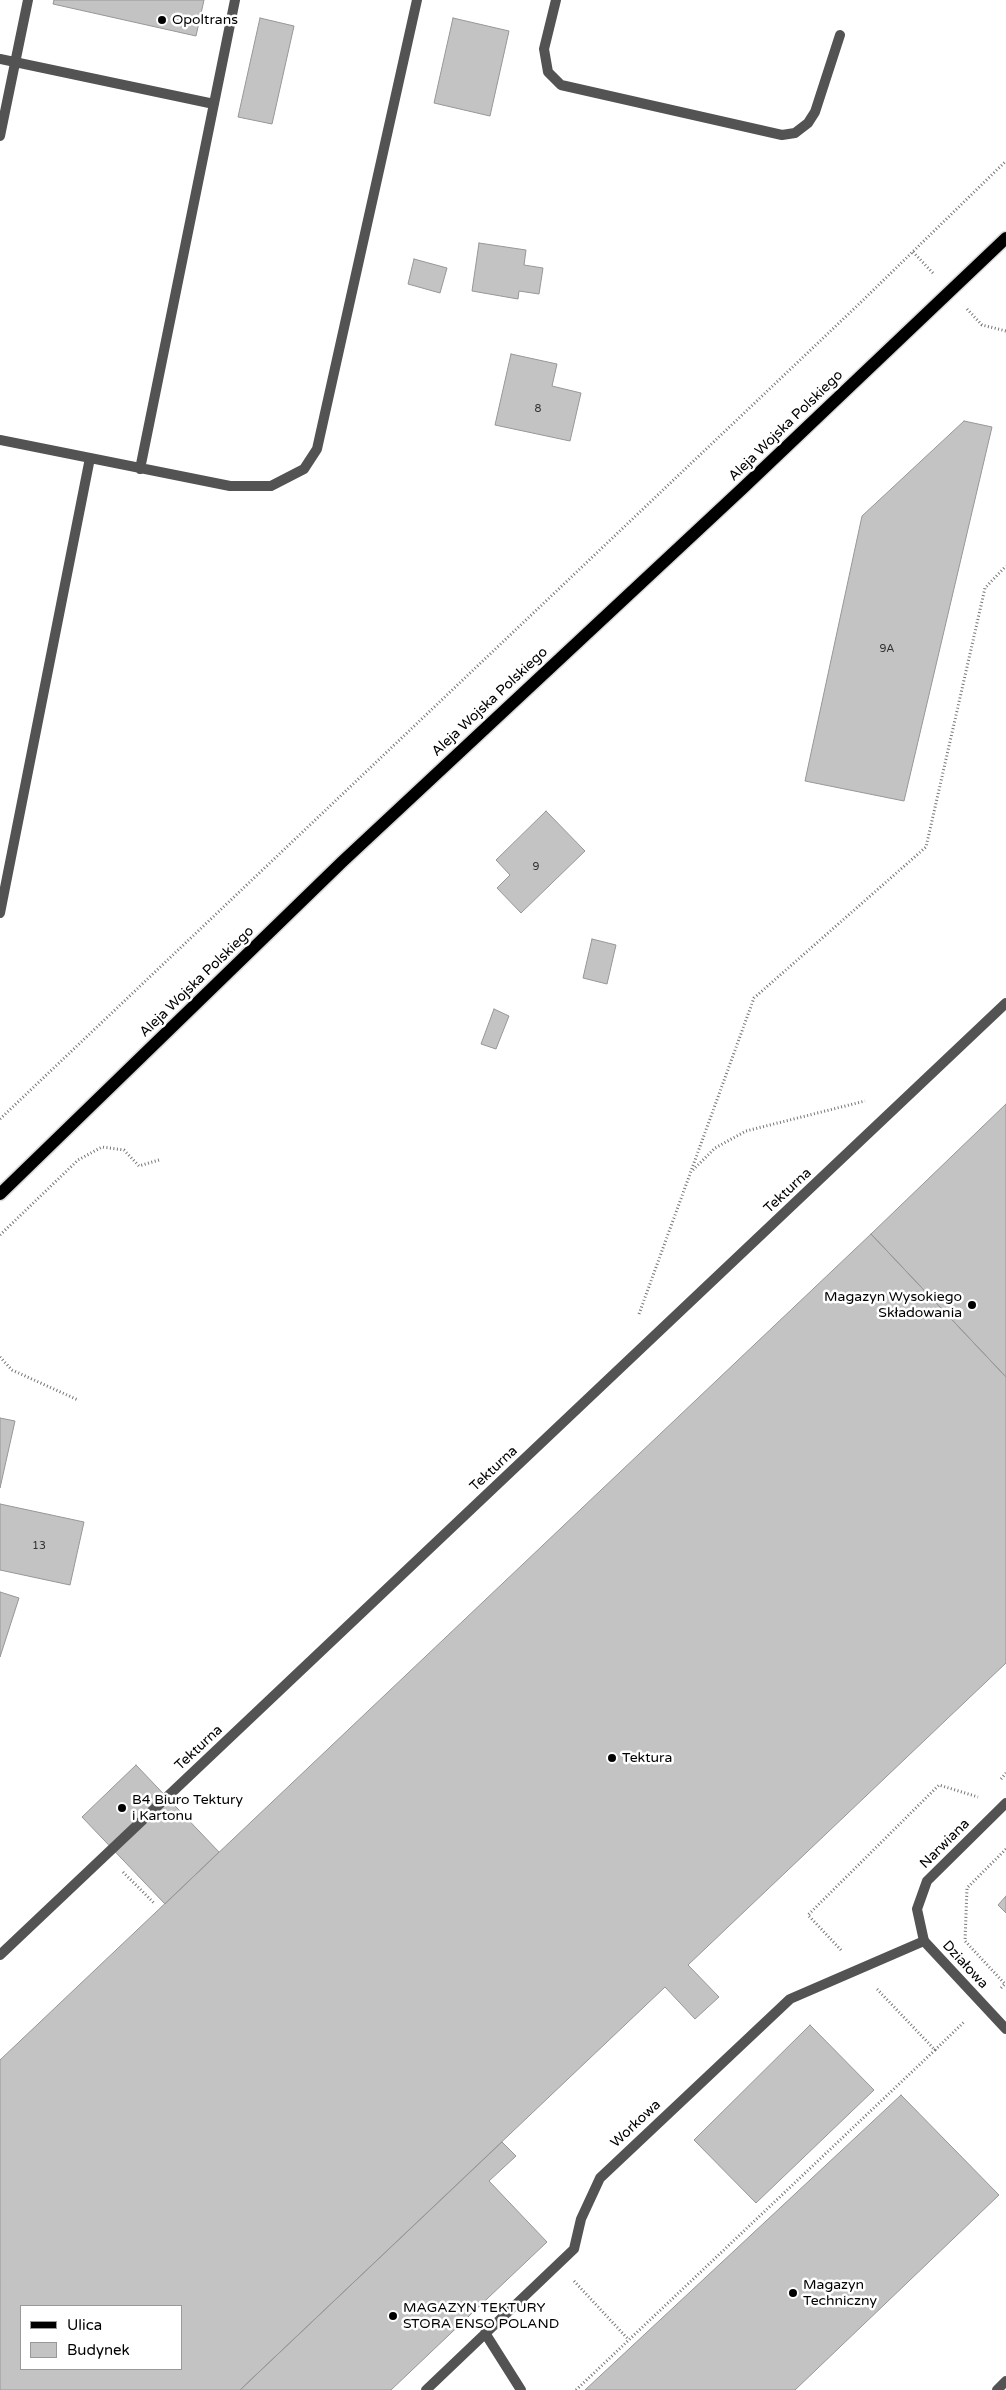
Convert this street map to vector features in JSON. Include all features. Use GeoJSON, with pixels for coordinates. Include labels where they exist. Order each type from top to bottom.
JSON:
{"type":"FeatureCollection","features":[{"type":"Feature","properties":{"kind":"main road","name":"Aleja Wojska Polskiego"},"geometry":{"type":"LineString","coordinates":[[0,1194],[342,862],[737,494],[1006,238]]}},
{"type":"Feature","properties":{"kind":"street"},"geometry":{"type":"LineString","coordinates":[[0,136],[28,0]]}},
{"type":"Feature","properties":{"kind":"street"},"geometry":{"type":"LineString","coordinates":[[140,469],[236,0]]}},
{"type":"Feature","properties":{"kind":"street"},"geometry":{"type":"LineString","coordinates":[[0,440],[230,486],[271,486],[304,470],[317,449],[417,0]]}},
{"type":"Feature","properties":{"kind":"street"},"geometry":{"type":"LineString","coordinates":[[556,0],[544,50],[548,72],[561,85],[782,135],[795,133],[808,123],[815,112],[840,35]]}},
{"type":"Feature","properties":{"kind":"street"},"geometry":{"type":"LineString","coordinates":[[0,59],[214,104]]}},
{"type":"Feature","properties":{"kind":"street"},"geometry":{"type":"LineString","coordinates":[[0,914],[90,458]]}},
{"type":"Feature","properties":{"kind":"street","name":"Tekturna"},"geometry":{"type":"LineString","coordinates":[[0,1955],[1006,1003]]}},
{"type":"Feature","properties":{"kind":"street","name":"Narwiana"},"geometry":{"type":"LineString","coordinates":[[924,1941],[917,1909],[927,1881],[1006,1803]]}},
{"type":"Feature","properties":{"kind":"street","name":"Workowa"},"geometry":{"type":"LineString","coordinates":[[426,2390],[574,2249],[581,2219],[600,2178],[790,1999],[924,1941]]}},
{"type":"Feature","properties":{"kind":"street","name":"Działowa"},"geometry":{"type":"LineString","coordinates":[[924,1941],[1006,2028]]}},
{"type":"Feature","properties":{"kind":"street"},"geometry":{"type":"LineString","coordinates":[[486,2333],[521,2390]]}},
{"type":"Feature","properties":{"kind":"street"},"geometry":{"type":"LineString","coordinates":[[996,2390],[1006,2381]]}},
{"type":"Feature","properties":{"kind":"path"},"geometry":{"type":"LineString","coordinates":[[0,1119],[844,318],[1006,161]]}},
{"type":"Feature","properties":{"kind":"path"},"geometry":{"type":"LineString","coordinates":[[636,1322],[754,998],[926,847],[984,588],[1006,566]]}},
{"type":"Feature","properties":{"kind":"path"},"geometry":{"type":"LineString","coordinates":[[691,1172],[715,1148],[746,1131],[873,1099]]}},
{"type":"Feature","properties":{"kind":"path"},"geometry":{"type":"LineString","coordinates":[[0,1235],[78,1160],[102,1147],[124,1150],[139,1166],[158,1160]]}},
{"type":"Feature","properties":{"kind":"path"},"geometry":{"type":"LineString","coordinates":[[0,1357],[12,1370],[78,1400]]}},
{"type":"Feature","properties":{"kind":"path"},"geometry":{"type":"LineString","coordinates":[[1000,1780],[1006,1774]]}},
{"type":"Feature","properties":{"kind":"path"},"geometry":{"type":"LineString","coordinates":[[934,2050],[808,1915],[938,1785],[981,1798]]}},
{"type":"Feature","properties":{"kind":"path"},"geometry":{"type":"LineString","coordinates":[[576,2390],[1006,1984],[965,1941],[967,1888],[1006,1849]]}},
{"type":"Feature","properties":{"kind":"path"},"geometry":{"type":"LineString","coordinates":[[558,2264],[628,2339]]}},
{"type":"Feature","properties":{"kind":"building","name":"Opoltrans"},"geometry":{"type":"Polygon","coordinates":[[[54,0],[204,0],[196,36],[53,4],[54,0]]]}},
{"type":"Feature","properties":{"kind":"building"},"geometry":{"type":"Polygon","coordinates":[[[260,18],[294,26],[272,124],[238,117],[260,18]]]}},
{"type":"Feature","properties":{"kind":"building"},"geometry":{"type":"Polygon","coordinates":[[[453,18],[509,31],[490,116],[434,103],[453,18]]]}},
{"type":"Feature","properties":{"kind":"building"},"geometry":{"type":"Polygon","coordinates":[[[479,243],[526,250],[524,265],[543,268],[539,294],[519,291],[518,299],[472,291],[479,243]]]}},
{"type":"Feature","properties":{"kind":"building"},"geometry":{"type":"Polygon","coordinates":[[[414,259],[447,268],[440,293],[408,284],[414,259]]]}},
{"type":"Feature","properties":{"kind":"building"},"geometry":{"type":"Polygon","coordinates":[[[511,354],[557,364],[552,386],[581,393],[570,441],[495,425],[511,354]]]}},
{"type":"Feature","properties":{"kind":"building"},"geometry":{"type":"Polygon","coordinates":[[[964,421],[992,427],[904,801],[805,781],[862,516],[964,421]]]}},
{"type":"Feature","properties":{"kind":"building"},"geometry":{"type":"Polygon","coordinates":[[[546,811],[585,851],[521,913],[497,888],[510,875],[496,860],[546,811]]]}},
{"type":"Feature","properties":{"kind":"building"},"geometry":{"type":"Polygon","coordinates":[[[592,939],[616,945],[607,984],[583,978],[592,939]]]}},
{"type":"Feature","properties":{"kind":"building"},"geometry":{"type":"Polygon","coordinates":[[[494,1009],[509,1016],[496,1049],[481,1044],[494,1009]]]}},
{"type":"Feature","properties":{"kind":"building","name":"Magazyn Wysokiego Składowania"},"geometry":{"type":"Polygon","coordinates":[[[1006,1104],[1006,1377],[871,1234],[1006,1104]]]}},
{"type":"Feature","properties":{"kind":"building","name":"Tektura"},"geometry":{"type":"Polygon","coordinates":[[[871,1234],[1006,1377],[1006,1663],[688,1965],[719,1997],[695,2019],[665,1987],[240,2390],[0,2390],[0,2060],[871,1234]]]}},
{"type":"Feature","properties":{"kind":"building"},"geometry":{"type":"Polygon","coordinates":[[[0,1418],[15,1421],[0,1488],[0,1418]]]}},
{"type":"Feature","properties":{"kind":"building"},"geometry":{"type":"Polygon","coordinates":[[[0,1504],[84,1522],[70,1585],[0,1570],[0,1504]]]}},
{"type":"Feature","properties":{"kind":"building"},"geometry":{"type":"Polygon","coordinates":[[[0,1592],[19,1598],[0,1657],[0,1592]]]}},
{"type":"Feature","properties":{"kind":"building"},"geometry":{"type":"Polygon","coordinates":[[[136,1765],[219,1852],[165,1904],[82,1817],[136,1765]]]}},
{"type":"Feature","properties":{"kind":"building"},"geometry":{"type":"Polygon","coordinates":[[[1006,1896],[1006,1913],[998,1905],[1006,1896]]]}},
{"type":"Feature","properties":{"kind":"building"},"geometry":{"type":"Polygon","coordinates":[[[810,2025],[874,2090],[756,2203],[694,2140],[810,2025]]]}},
{"type":"Feature","properties":{"kind":"building","name":"Magazyn Techniczny"},"geometry":{"type":"Polygon","coordinates":[[[901,2095],[999,2195],[795,2390],[585,2390],[901,2095]]]}},
{"type":"Feature","properties":{"kind":"building","name":"MAGAZYN TEKTURY STORA ENSO POLAND"},"geometry":{"type":"Polygon","coordinates":[[[502,2142],[516,2156],[489,2181],[547,2242],[391,2390],[240,2390],[502,2142]]]}},
{"type":"Feature","properties":{"kind":"place","name":"Opoltrans"},"geometry":{"type":"Point","coordinates":[162,20]}},
{"type":"Feature","properties":{"kind":"place","name":"Magazyn Wysokiego Składowania"},"geometry":{"type":"Point","coordinates":[972,1305]}},
{"type":"Feature","properties":{"kind":"place","name":"Tektura"},"geometry":{"type":"Point","coordinates":[612,1758]}},
{"type":"Feature","properties":{"kind":"place","name":"B4 Biuro Tektury i Kartonu"},"geometry":{"type":"Point","coordinates":[122,1808]}},
{"type":"Feature","properties":{"kind":"place","name":"Magazyn Techniczny"},"geometry":{"type":"Point","coordinates":[793,2293]}},
{"type":"Feature","properties":{"kind":"place","name":"MAGAZYN TEKTURY STORA ENSO POLAND"},"geometry":{"type":"Point","coordinates":[393,2316]}}]}
